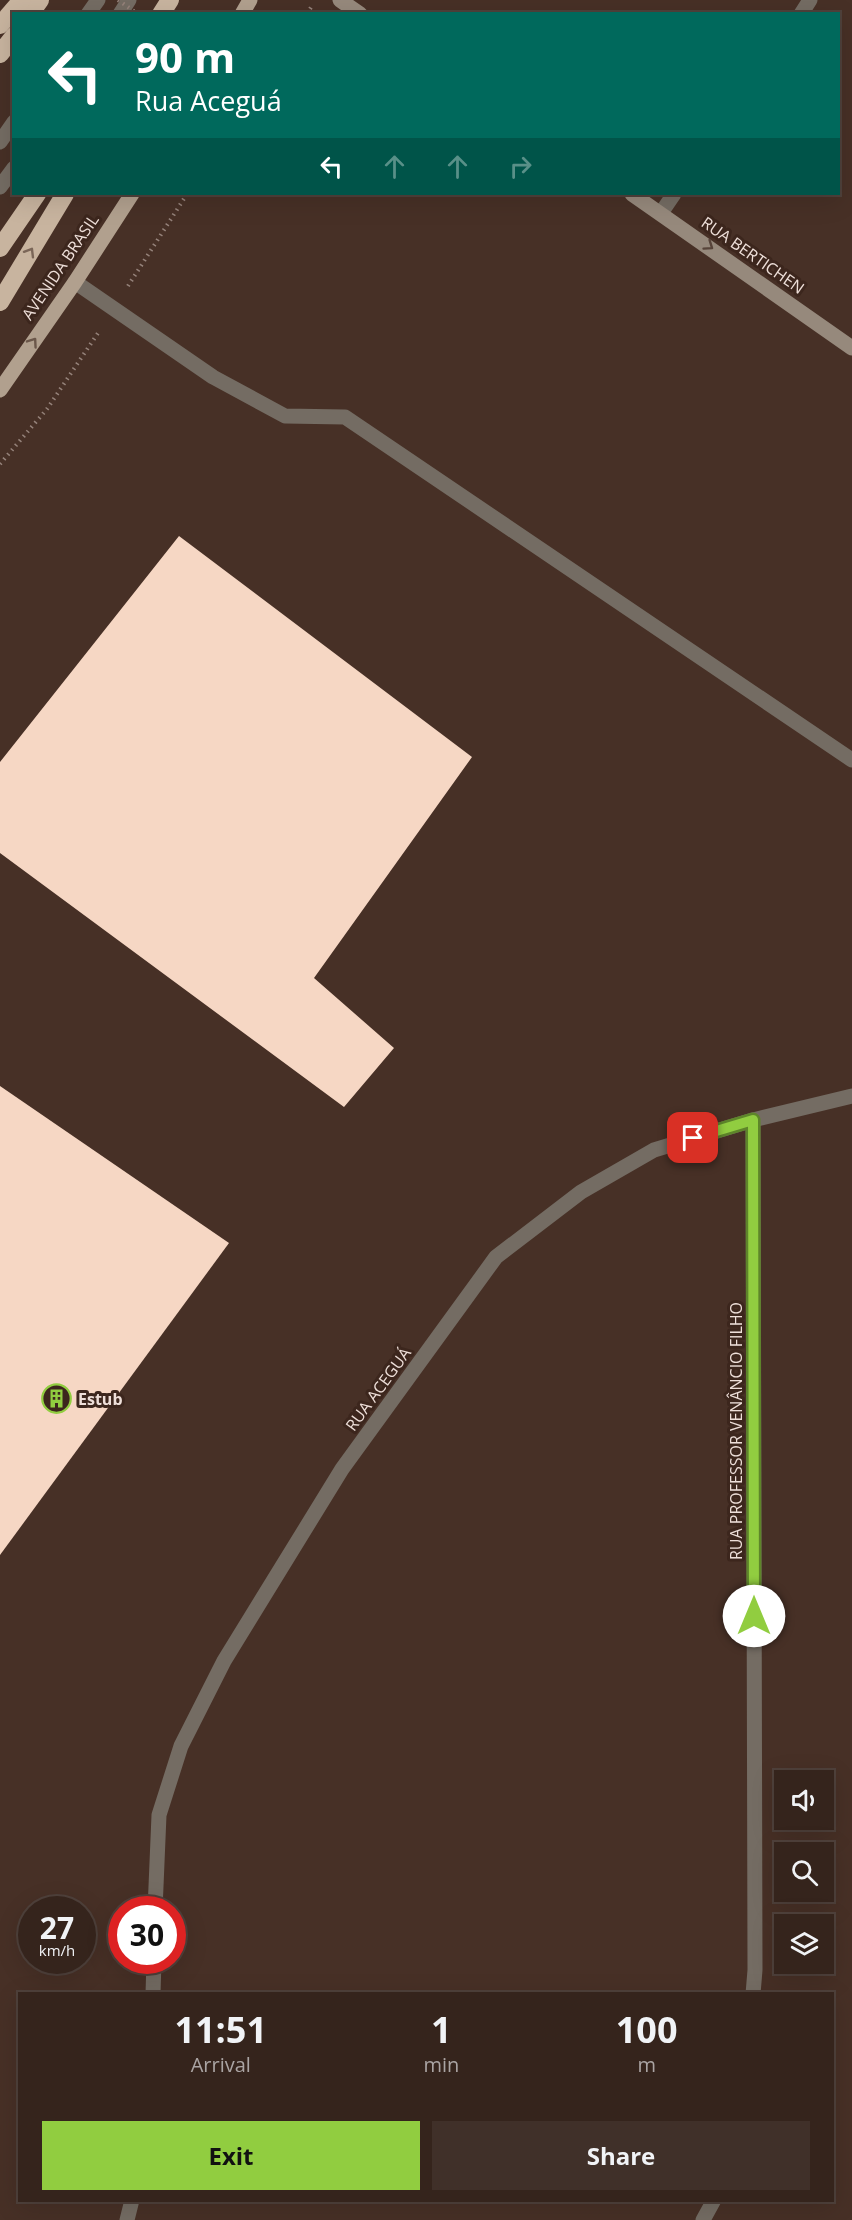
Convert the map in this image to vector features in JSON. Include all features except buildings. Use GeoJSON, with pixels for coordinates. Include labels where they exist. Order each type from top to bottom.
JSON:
{"type":"FeatureCollection","features":[{"type":"Feature","properties":{"kind":"highway"},"geometry":{"type":"LineString","coordinates":[[0,26],[22,0]]}},
{"type":"Feature","properties":{"kind":"highway"},"geometry":{"type":"LineString","coordinates":[[0,54],[12,39]]}},
{"type":"Feature","properties":{"kind":"highway"},"geometry":{"type":"LineString","coordinates":[[0,248],[37,195]]}},
{"type":"Feature","properties":{"kind":"highway"},"geometry":{"type":"LineString","coordinates":[[0,302],[64,195]]}},
{"type":"Feature","properties":{"kind":"main road","name":"AVENIDA BRASIL"},"geometry":{"type":"LineString","coordinates":[[0,390],[75,282],[131,195]]}},
{"type":"Feature","properties":{"kind":"street"},"geometry":{"type":"LineString","coordinates":[[340,0],[357,12]]}},
{"type":"Feature","properties":{"kind":"street"},"geometry":{"type":"LineString","coordinates":[[0,142],[12,125]]}},
{"type":"Feature","properties":{"kind":"street"},"geometry":{"type":"LineString","coordinates":[[0,187],[12,171]]}},
{"type":"Feature","properties":{"kind":"street","name":"RUA BERTICHEN"},"geometry":{"type":"LineString","coordinates":[[634,195],[852,348]]}},
{"type":"Feature","properties":{"kind":"street"},"geometry":{"type":"LineString","coordinates":[[661,213],[673,195]]}},
{"type":"Feature","properties":{"kind":"street"},"geometry":{"type":"LineString","coordinates":[[75,282],[213,377],[285,416],[345,417],[852,760]]}},
{"type":"Feature","properties":{"kind":"street","name":"RUA ACEGUÁ"},"geometry":{"type":"LineString","coordinates":[[156,1896],[159,1815],[181,1746],[224,1661],[342,1469],[495,1257],[581,1192],[654,1150],[753,1120],[852,1096]]}},
{"type":"Feature","properties":{"kind":"street","name":"RUA PROFESSOR VENÂNCIO FILHO"},"geometry":{"type":"LineString","coordinates":[[753,1120],[755,1970],[753,1992]]}},
{"type":"Feature","properties":{"kind":"street"},"geometry":{"type":"LineString","coordinates":[[153,1992],[154,1974]]}},
{"type":"Feature","properties":{"kind":"street"},"geometry":{"type":"LineString","coordinates":[[128,2220],[132,2202]]}},
{"type":"Feature","properties":{"kind":"street"},"geometry":{"type":"LineString","coordinates":[[703,2220],[713,2202]]}},
{"type":"Feature","properties":{"kind":"path"},"geometry":{"type":"LineString","coordinates":[[118,0],[135,12]]}},
{"type":"Feature","properties":{"kind":"place","name":"Estub"},"geometry":{"type":"Point","coordinates":[57,1399]}},
{"type":"Feature","properties":{"kind":"route"},"geometry":{"type":"LineString","coordinates":[[693,1138],[753,1120],[754,1616]]}}]}
